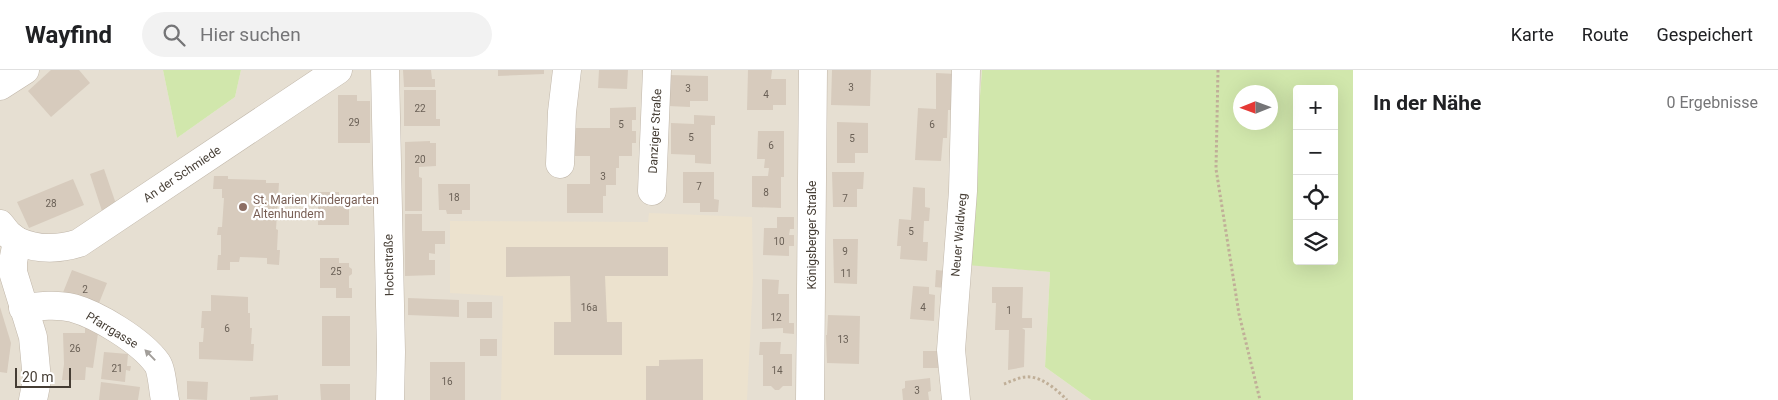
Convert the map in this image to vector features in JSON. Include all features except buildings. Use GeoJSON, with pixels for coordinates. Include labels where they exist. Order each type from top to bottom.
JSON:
{"type":"FeatureCollection","features":[{"type":"Feature","properties":{"kind":"street"},"geometry":{"type":"LineString","coordinates":[[0,86],[25,70]]}},
{"type":"Feature","properties":{"kind":"street","name":"An der Schmiede"},"geometry":{"type":"LineString","coordinates":[[9,232],[28,245],[54,249],[79,243],[338,70]]}},
{"type":"Feature","properties":{"kind":"street","name":"Hochstraße"},"geometry":{"type":"LineString","coordinates":[[385,70],[391,343],[390,400]]}},
{"type":"Feature","properties":{"kind":"street"},"geometry":{"type":"LineString","coordinates":[[560,164],[562,112],[567,70]]}},
{"type":"Feature","properties":{"kind":"street","name":"Danziger Straße"},"geometry":{"type":"LineString","coordinates":[[652,191],[657,70]]}},
{"type":"Feature","properties":{"kind":"street","name":"Königsberger Straße"},"geometry":{"type":"LineString","coordinates":[[810,400],[813,70]]}},
{"type":"Feature","properties":{"kind":"street","name":"Neuer Waldweg"},"geometry":{"type":"LineString","coordinates":[[956,400],[951,342],[963,191],[966,70]]}},
{"type":"Feature","properties":{"kind":"street"},"geometry":{"type":"LineString","coordinates":[[9,232],[13,272],[33,337],[37,380],[33,400]]}},
{"type":"Feature","properties":{"kind":"street","name":"Pfarrgasse"},"geometry":{"type":"LineString","coordinates":[[24,308],[53,305],[74,308],[100,320],[128,337],[158,364],[165,400]]}},
{"type":"Feature","properties":{"kind":"path"},"geometry":{"type":"LineString","coordinates":[[1218,70],[1216,169],[1239,314],[1260,400]]}},
{"type":"Feature","properties":{"kind":"path"},"geometry":{"type":"LineString","coordinates":[[1004,384],[1019,378],[1031,377],[1042,381],[1067,400]]}},
{"type":"Feature","properties":{"kind":"shaded area"},"geometry":{"type":"Polygon","coordinates":[[[0,70],[163,70],[177,138],[235,97],[241,70],[982,70],[967,264],[1050,272],[1045,367],[1091,400],[0,400],[0,70]]]}},
{"type":"Feature","properties":{"kind":"shaded area"},"geometry":{"type":"Polygon","coordinates":[[[649,213],[752,217],[753,278],[747,400],[501,400],[503,296],[450,293],[450,221],[648,222],[649,213]]]}},
{"type":"Feature","properties":{"kind":"green space"},"geometry":{"type":"Polygon","coordinates":[[[163,70],[241,70],[235,97],[177,138],[163,70]]]}},
{"type":"Feature","properties":{"kind":"green space"},"geometry":{"type":"Polygon","coordinates":[[[982,70],[1353,70],[1353,400],[1091,400],[1045,367],[1050,272],[967,265],[982,70]]]}},
{"type":"Feature","properties":{"kind":"place","name":"St. Marien Kindergarten Altenhundem"},"geometry":{"type":"Point","coordinates":[243,207]}}]}
